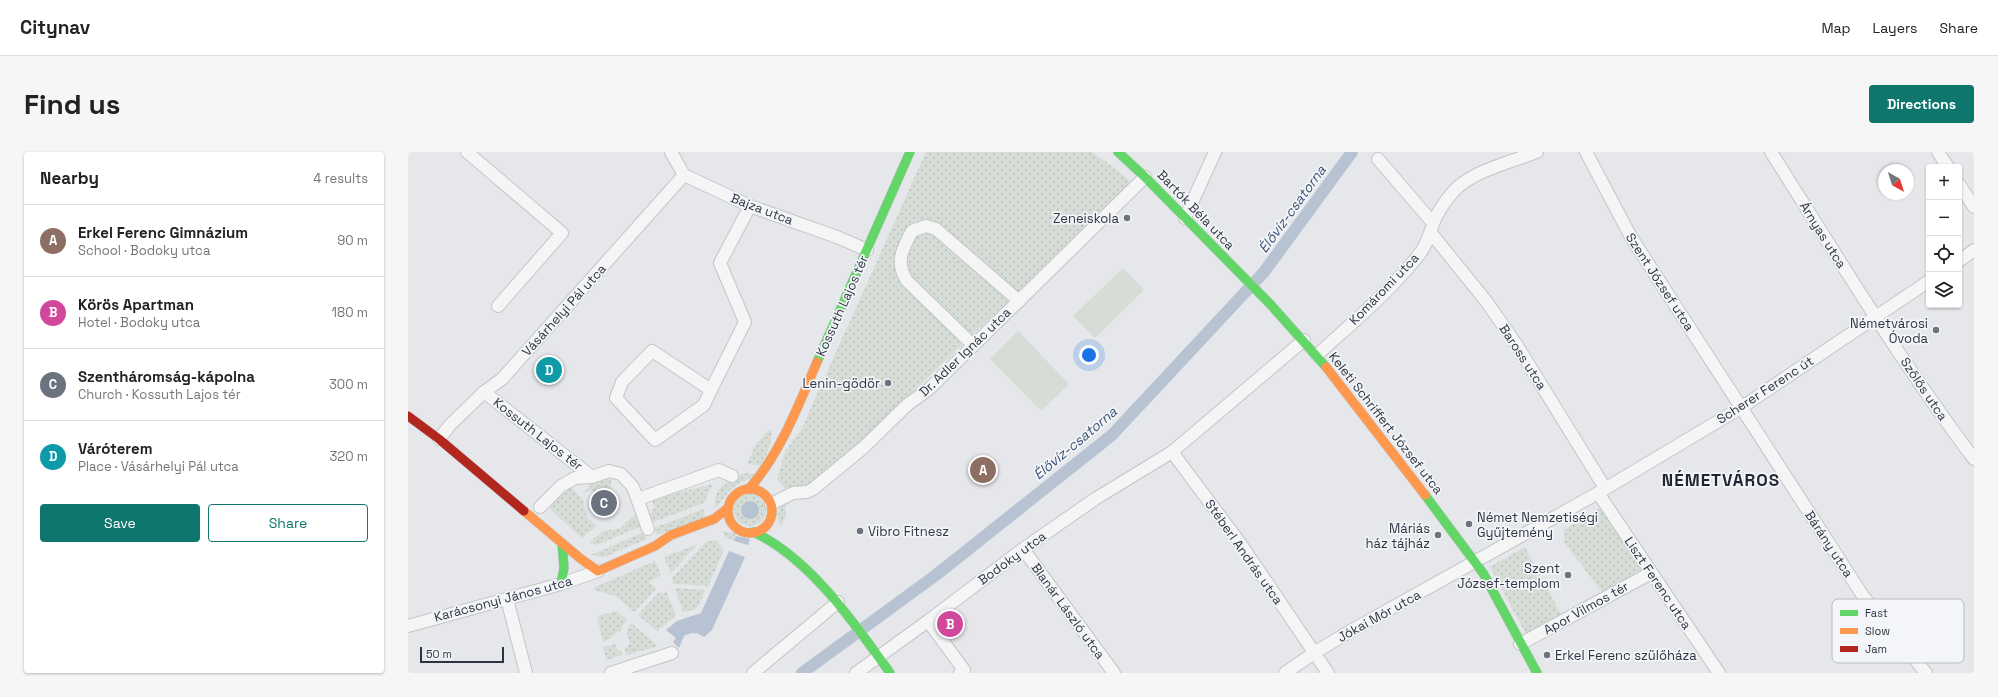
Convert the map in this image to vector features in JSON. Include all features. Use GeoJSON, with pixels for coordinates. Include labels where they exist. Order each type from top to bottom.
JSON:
{"type":"FeatureCollection","features":[{"type":"Feature","properties":{"kind":"street"},"geometry":{"type":"LineString","coordinates":[[467,152],[562,233],[498,306]]}},
{"type":"Feature","properties":{"kind":"street"},"geometry":{"type":"LineString","coordinates":[[671,152],[684,175]]}},
{"type":"Feature","properties":{"kind":"street","name":"Kossuth Lajos tér"},"geometry":{"type":"LineString","coordinates":[[749,489],[763,473],[782,441],[910,152]]}},
{"type":"Feature","properties":{"kind":"street","name":"Bartók Béla utca"},"geometry":{"type":"LineString","coordinates":[[1118,152],[1145,177],[1271,305]]}},
{"type":"Feature","properties":{"kind":"street"},"geometry":{"type":"LineString","coordinates":[[1185,218],[1215,152]]}},
{"type":"Feature","properties":{"kind":"street","name":"Komáromi utca"},"geometry":{"type":"LineString","coordinates":[[1317,355],[1375,302],[1421,251],[1450,196],[1464,182],[1482,173],[1537,152]]}},
{"type":"Feature","properties":{"kind":"street","name":"Szent József utca"},"geometry":{"type":"LineString","coordinates":[[1586,152],[1631,237],[1742,407]]}},
{"type":"Feature","properties":{"kind":"street","name":"Árnyas utca"},"geometry":{"type":"LineString","coordinates":[[1772,152],[1875,317]]}},
{"type":"Feature","properties":{"kind":"street"},"geometry":{"type":"LineString","coordinates":[[1938,152],[1946,164]]}},
{"type":"Feature","properties":{"kind":"street","name":"Baross utca"},"geometry":{"type":"LineString","coordinates":[[1378,159],[1432,228],[1516,344],[1601,491]]}},
{"type":"Feature","properties":{"kind":"street","name":"Bajza utca"},"geometry":{"type":"LineString","coordinates":[[684,175],[750,206],[837,237],[867,250]]}},
{"type":"Feature","properties":{"kind":"street","name":"Vásárhelyi Pál utca"},"geometry":{"type":"LineString","coordinates":[[439,439],[484,392],[502,379],[684,175]]}},
{"type":"Feature","properties":{"kind":"street","name":"Dr. Adler Ignác utca"},"geometry":{"type":"LineString","coordinates":[[769,501],[793,494],[807,492],[864,448],[907,405],[929,389],[1145,177]]}},
{"type":"Feature","properties":{"kind":"street"},"geometry":{"type":"LineString","coordinates":[[1962,189],[1974,207]]}},
{"type":"Feature","properties":{"kind":"street"},"geometry":{"type":"LineString","coordinates":[[711,390],[652,351],[622,382],[616,398],[655,440],[704,405],[745,322],[720,263],[750,206]]}},
{"type":"Feature","properties":{"kind":"street"},"geometry":{"type":"LineString","coordinates":[[974,345],[907,282],[901,272],[902,252],[912,231],[926,226],[936,229],[1019,301]]}},
{"type":"Feature","properties":{"kind":"street"},"geometry":{"type":"LineString","coordinates":[[1962,259],[1974,250]]}},
{"type":"Feature","properties":{"kind":"street","name":"Scherer Ferenc út"},"geometry":{"type":"LineString","coordinates":[[1601,491],[1742,407],[1926,283]]}},
{"type":"Feature","properties":{"kind":"street","name":"Keleti Schriffert József utca"},"geometry":{"type":"LineString","coordinates":[[1271,305],[1317,355],[1358,406],[1475,562],[1537,673]]}},
{"type":"Feature","properties":{"kind":"street","name":"Szőlős utca"},"geometry":{"type":"LineString","coordinates":[[1875,317],[1933,405],[1974,459]]}},
{"type":"Feature","properties":{"kind":"street"},"geometry":{"type":"LineString","coordinates":[[1172,452],[1304,340]]}},
{"type":"Feature","properties":{"kind":"street","name":"Kossuth Lajos tér"},"geometry":{"type":"LineString","coordinates":[[484,392],[592,477]]}},
{"type":"Feature","properties":{"kind":"street","name":"Bárány utca"},"geometry":{"type":"LineString","coordinates":[[1742,407],[1865,599]]}},
{"type":"Feature","properties":{"kind":"street"},"geometry":{"type":"LineString","coordinates":[[408,416],[439,439],[562,543],[598,571],[655,546],[670,535],[714,519],[728,508],[734,496],[739,492],[749,489],[757,490],[769,501]]}},
{"type":"Feature","properties":{"kind":"street","name":"Kossuth Lajos tér"},"geometry":{"type":"LineString","coordinates":[[775,470],[782,441]]}},
{"type":"Feature","properties":{"kind":"street","name":"Bodoky utca"},"geometry":{"type":"LineString","coordinates":[[856,673],[879,658],[1023,549],[1095,499],[1172,452]]}},
{"type":"Feature","properties":{"kind":"street","name":"Stéberl András utca"},"geometry":{"type":"LineString","coordinates":[[1172,452],[1240,543],[1328,673]]}},
{"type":"Feature","properties":{"kind":"street"},"geometry":{"type":"LineString","coordinates":[[638,499],[719,470],[732,476]]}},
{"type":"Feature","properties":{"kind":"street","name":"Kossuth Lajos tér"},"geometry":{"type":"LineString","coordinates":[[540,507],[566,483],[575,478],[592,477],[609,471],[621,474],[633,487],[648,529]]}},
{"type":"Feature","properties":{"kind":"street"},"geometry":{"type":"LineString","coordinates":[[771,484],[769,501],[770,518],[776,534],[842,607],[890,673]]}},
{"type":"Feature","properties":{"kind":"street"},"geometry":{"type":"LineString","coordinates":[[1475,562],[1601,491]]}},
{"type":"Feature","properties":{"kind":"street","name":"Liszt Ferenc utca"},"geometry":{"type":"LineString","coordinates":[[1601,491],[1651,573],[1719,673]]}},
{"type":"Feature","properties":{"kind":"street"},"geometry":{"type":"LineString","coordinates":[[728,508],[730,520],[739,529]]}},
{"type":"Feature","properties":{"kind":"street"},"geometry":{"type":"LineString","coordinates":[[753,532],[765,526],[770,518]]}},
{"type":"Feature","properties":{"kind":"street"},"geometry":{"type":"LineString","coordinates":[[725,528],[753,532],[766,537],[814,576]]}},
{"type":"Feature","properties":{"kind":"street"},"geometry":{"type":"LineString","coordinates":[[561,584],[564,568],[562,543]]}},
{"type":"Feature","properties":{"kind":"street"},"geometry":{"type":"LineString","coordinates":[[655,546],[674,544]]}},
{"type":"Feature","properties":{"kind":"street","name":"Blanár László utca"},"geometry":{"type":"LineString","coordinates":[[1023,549],[1114,673]]}},
{"type":"Feature","properties":{"kind":"street","name":"Jókai Mór utca"},"geometry":{"type":"LineString","coordinates":[[1286,673],[1314,653],[1475,562]]}},
{"type":"Feature","properties":{"kind":"street","name":"Karácsonyi János utca"},"geometry":{"type":"LineString","coordinates":[[408,626],[561,584],[598,571]]}},
{"type":"Feature","properties":{"kind":"street","name":"Apor Vilmos tér"},"geometry":{"type":"LineString","coordinates":[[1520,644],[1651,573]]}},
{"type":"Feature","properties":{"kind":"street"},"geometry":{"type":"LineString","coordinates":[[507,599],[526,673]]}},
{"type":"Feature","properties":{"kind":"street"},"geometry":{"type":"LineString","coordinates":[[753,673],[842,607]]}},
{"type":"Feature","properties":{"kind":"street"},"geometry":{"type":"LineString","coordinates":[[928,621],[964,670],[960,673]]}},
{"type":"Feature","properties":{"kind":"street"},"geometry":{"type":"LineString","coordinates":[[611,673],[672,653]]}},
{"type":"Feature","properties":{"kind":"street","name":"Bárány utca"},"geometry":{"type":"LineString","coordinates":[[1918,663],[1926,673]]}},
{"type":"Feature","properties":{"kind":"shaded area"},"geometry":{"type":"Polygon","coordinates":[[[926,152],[1092,152],[1120,172],[1131,183],[815,486],[789,493],[777,479],[785,452],[802,428],[926,152]]]}},
{"type":"Feature","properties":{"kind":"shaded area"},"geometry":{"type":"Polygon","coordinates":[[[1123,268],[1144,290],[1095,338],[1073,316],[1123,268]]]}},
{"type":"Feature","properties":{"kind":"shaded area"},"geometry":{"type":"Polygon","coordinates":[[[1018,331],[1069,384],[1041,411],[990,359],[1018,331]]]}},
{"type":"Feature","properties":{"kind":"shaded area"},"geometry":{"type":"Polygon","coordinates":[[[769,430],[772,432],[770,446],[761,466],[747,464],[756,444],[769,430]]]}},
{"type":"Feature","properties":{"kind":"shaded area"},"geometry":{"type":"Polygon","coordinates":[[[741,474],[755,474],[734,487],[715,508],[716,495],[724,484],[741,474]]]}},
{"type":"Feature","properties":{"kind":"shaded area"},"geometry":{"type":"Polygon","coordinates":[[[601,479],[611,479],[611,492],[597,495],[592,490],[583,494],[592,483],[601,479]]]}},
{"type":"Feature","properties":{"kind":"shaded area"},"geometry":{"type":"Polygon","coordinates":[[[713,484],[704,503],[653,522],[650,515],[654,507],[652,499],[713,484]]]}},
{"type":"Feature","properties":{"kind":"shaded area"},"geometry":{"type":"Polygon","coordinates":[[[571,487],[583,500],[587,517],[597,526],[582,538],[552,511],[550,506],[571,487]]]}},
{"type":"Feature","properties":{"kind":"shaded area"},"geometry":{"type":"Polygon","coordinates":[[[747,494],[753,494],[763,501],[766,510],[765,516],[759,523],[753,526],[747,526],[737,519],[734,513],[734,507],[741,497],[747,494]]]}},
{"type":"Feature","properties":{"kind":"shaded area"},"geometry":{"type":"Polygon","coordinates":[[[785,503],[786,515],[781,527],[778,521],[778,511],[785,503]]]}},
{"type":"Feature","properties":{"kind":"shaded area"},"geometry":{"type":"Polygon","coordinates":[[[1605,505],[1651,573],[1606,597],[1564,542],[1564,530],[1605,505]]]}},
{"type":"Feature","properties":{"kind":"shaded area"},"geometry":{"type":"Polygon","coordinates":[[[704,509],[705,517],[657,535],[654,528],[704,509]]]}},
{"type":"Feature","properties":{"kind":"shaded area"},"geometry":{"type":"Polygon","coordinates":[[[637,513],[642,526],[597,545],[589,543],[603,531],[619,529],[637,513]]]}},
{"type":"Feature","properties":{"kind":"shaded area"},"geometry":{"type":"Polygon","coordinates":[[[722,531],[735,533],[736,536],[734,541],[726,537],[722,531]]]}},
{"type":"Feature","properties":{"kind":"shaded area"},"geometry":{"type":"Polygon","coordinates":[[[644,532],[647,539],[604,557],[591,555],[644,532]]]}},
{"type":"Feature","properties":{"kind":"shaded area"},"geometry":{"type":"Polygon","coordinates":[[[716,540],[724,550],[708,586],[673,584],[672,578],[706,542],[716,540]]]}},
{"type":"Feature","properties":{"kind":"shaded area"},"geometry":{"type":"Polygon","coordinates":[[[698,544],[671,573],[664,557],[698,544]]]}},
{"type":"Feature","properties":{"kind":"shaded area"},"geometry":{"type":"Polygon","coordinates":[[[1525,547],[1562,616],[1526,634],[1490,567],[1525,547]]]}},
{"type":"Feature","properties":{"kind":"shaded area"},"geometry":{"type":"Polygon","coordinates":[[[655,561],[661,575],[649,582],[656,589],[634,612],[616,596],[597,591],[593,588],[655,561]]]}},
{"type":"Feature","properties":{"kind":"shaded area"},"geometry":{"type":"Polygon","coordinates":[[[675,588],[705,590],[697,609],[683,612],[675,588]]]}},
{"type":"Feature","properties":{"kind":"shaded area"},"geometry":{"type":"Polygon","coordinates":[[[666,591],[676,616],[657,631],[638,615],[659,592],[662,594],[666,591]]]}},
{"type":"Feature","properties":{"kind":"shaded area"},"geometry":{"type":"Polygon","coordinates":[[[617,611],[627,620],[622,626],[621,631],[603,642],[597,616],[617,611]]]}},
{"type":"Feature","properties":{"kind":"shaded area"},"geometry":{"type":"Polygon","coordinates":[[[631,623],[658,646],[626,655],[625,649],[630,643],[626,632],[631,623]]]}},
{"type":"Feature","properties":{"kind":"shaded area"},"geometry":{"type":"Polygon","coordinates":[[[616,644],[618,651],[621,650],[622,655],[606,660],[603,647],[616,644]]]}},
{"type":"Feature","properties":{"kind":"water"},"geometry":{"type":"Polygon","coordinates":[[[746,501],[754,501],[759,506],[757,517],[754,519],[746,519],[741,514],[741,506],[746,501]]]}},
{"type":"Feature","properties":{"kind":"water"},"geometry":{"type":"Polygon","coordinates":[[[736,536],[750,539],[748,545],[734,541],[736,536]]]}},
{"type":"Feature","properties":{"kind":"water"},"geometry":{"type":"Polygon","coordinates":[[[729,551],[745,557],[712,630],[704,637],[694,633],[684,636],[679,648],[673,642],[676,638],[666,630],[677,621],[701,613],[729,551]]]}},
{"type":"Feature","properties":{"kind":"waterway","name":"Élővíz-csatorna"},"geometry":{"type":"LineString","coordinates":[[802,673],[936,575],[1112,435],[1264,272],[1352,152]]}},
{"type":"Feature","properties":{"kind":"traffic: fast"},"geometry":{"type":"LineString","coordinates":[[817,362],[910,152]]}},
{"type":"Feature","properties":{"kind":"traffic: fast"},"geometry":{"type":"LineString","coordinates":[[1118,152],[1145,177],[1271,305],[1326,367]]}},
{"type":"Feature","properties":{"kind":"traffic: fast"},"geometry":{"type":"LineString","coordinates":[[1425,495],[1483,573],[1537,673]]}},
{"type":"Feature","properties":{"kind":"traffic: fast"},"geometry":{"type":"LineString","coordinates":[[753,532],[774,543],[812,575],[846,613],[890,673]]}},
{"type":"Feature","properties":{"kind":"traffic: fast"},"geometry":{"type":"LineString","coordinates":[[561,584],[564,568],[562,543]]}},
{"type":"Feature","properties":{"kind":"traffic: slow"},"geometry":{"type":"LineString","coordinates":[[749,489],[780,444],[796,412],[817,362]]}},
{"type":"Feature","properties":{"kind":"traffic: slow"},"geometry":{"type":"LineString","coordinates":[[1326,367],[1425,495]]}},
{"type":"Feature","properties":{"kind":"traffic: slow"},"geometry":{"type":"LineString","coordinates":[[750,489],[762,493],[768,499],[772,511],[768,523],[762,529],[750,533],[738,529],[732,523],[728,511],[732,499],[738,493],[750,489]]}},
{"type":"Feature","properties":{"kind":"traffic: slow"},"geometry":{"type":"LineString","coordinates":[[524,511],[581,559],[598,571],[655,546],[671,535],[714,519],[728,508]]}},
{"type":"Feature","properties":{"kind":"traffic: jam"},"geometry":{"type":"LineString","coordinates":[[408,416],[439,439],[524,511]]}},
{"type":"Feature","properties":{"kind":"place","name":"Zeneiskola"},"geometry":{"type":"Point","coordinates":[1127,218]}},
{"type":"Feature","properties":{"kind":"place","name":"Németvárosi Óvoda"},"geometry":{"type":"Point","coordinates":[1936,330]}},
{"type":"Feature","properties":{"kind":"place","name":"Váróterem"},"geometry":{"type":"Point","coordinates":[549,370]}},
{"type":"Feature","properties":{"kind":"place","name":"Lenin-gödör"},"geometry":{"type":"Point","coordinates":[888,383]}},
{"type":"Feature","properties":{"kind":"place","name":"Erkel Ferenc Gimnázium"},"geometry":{"type":"Point","coordinates":[983,470]}},
{"type":"Feature","properties":{"kind":"place","name":"Szentháromság-kápolna"},"geometry":{"type":"Point","coordinates":[604,503]}},
{"type":"Feature","properties":{"kind":"place","name":"Német Nemzetiségi Gyűjtemény"},"geometry":{"type":"Point","coordinates":[1469,524]}},
{"type":"Feature","properties":{"kind":"place","name":"Vibro Fitnesz"},"geometry":{"type":"Point","coordinates":[860,531]}},
{"type":"Feature","properties":{"kind":"place","name":"Máriás ház tájház"},"geometry":{"type":"Point","coordinates":[1438,535]}},
{"type":"Feature","properties":{"kind":"place","name":"Szent József-templom"},"geometry":{"type":"Point","coordinates":[1568,575]}},
{"type":"Feature","properties":{"kind":"place","name":"Körös Apartman"},"geometry":{"type":"Point","coordinates":[950,624]}},
{"type":"Feature","properties":{"kind":"place","name":"Erkel Ferenc szülőháza"},"geometry":{"type":"Point","coordinates":[1547,655]}},
{"type":"Feature","properties":{"kind":"district","name":"NÉMETVÁROS"},"geometry":{"type":"Point","coordinates":[1721,480]}}]}
